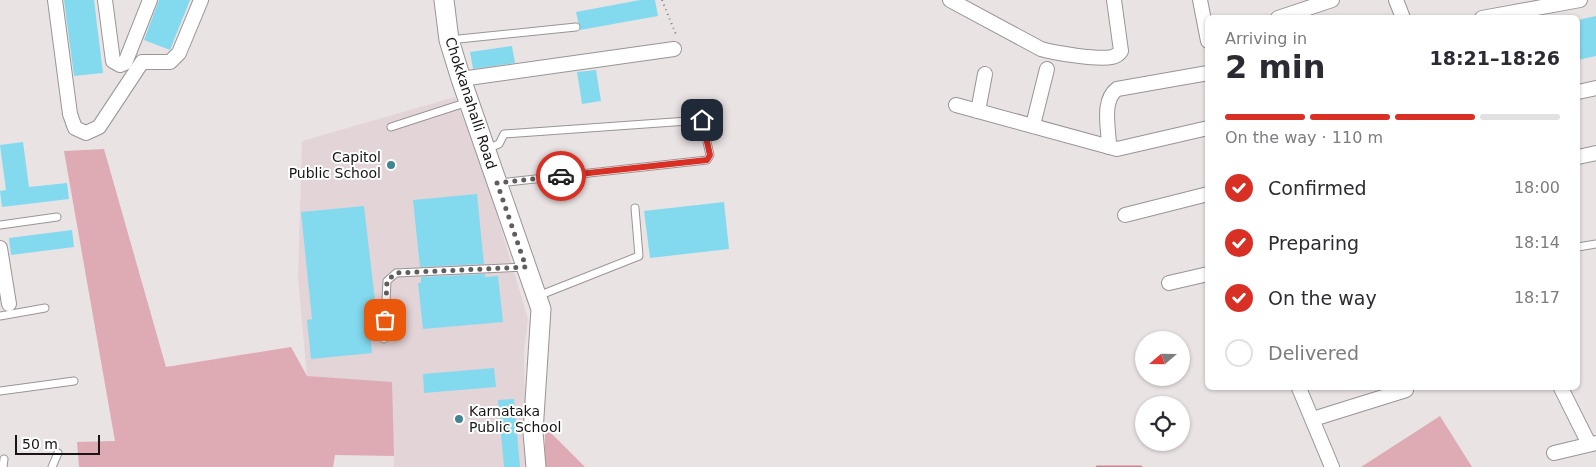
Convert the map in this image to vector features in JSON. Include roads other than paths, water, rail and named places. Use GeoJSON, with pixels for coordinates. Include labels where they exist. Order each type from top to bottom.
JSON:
{"type":"FeatureCollection","features":[{"type":"Feature","properties":{"kind":"street"},"geometry":{"type":"LineString","coordinates":[[55,0],[70,114],[75,128],[86,133],[99,127],[142,62],[170,62],[179,53],[201,0]]}},
{"type":"Feature","properties":{"kind":"street"},"geometry":{"type":"LineString","coordinates":[[104,0],[113,61],[120,64],[125,63],[150,0]]}},
{"type":"Feature","properties":{"kind":"street","name":"Chokkanahalli Road"},"geometry":{"type":"LineString","coordinates":[[444,0],[449,40],[468,102],[541,309],[533,432],[536,467]]}},
{"type":"Feature","properties":{"kind":"street"},"geometry":{"type":"LineString","coordinates":[[950,0],[1041,49],[1052,52],[1108,58],[1121,51],[1114,0]]}},
{"type":"Feature","properties":{"kind":"street"},"geometry":{"type":"LineString","coordinates":[[1200,0],[1205,26]]}},
{"type":"Feature","properties":{"kind":"street"},"geometry":{"type":"LineString","coordinates":[[1287,15],[1332,0]]}},
{"type":"Feature","properties":{"kind":"street"},"geometry":{"type":"LineString","coordinates":[[1396,0],[1402,15]]}},
{"type":"Feature","properties":{"kind":"street"},"geometry":{"type":"LineString","coordinates":[[1498,15],[1580,0]]}},
{"type":"Feature","properties":{"kind":"street"},"geometry":{"type":"LineString","coordinates":[[461,79],[676,46]]}},
{"type":"Feature","properties":{"kind":"street"},"geometry":{"type":"LineString","coordinates":[[1033,125],[1047,68]]}},
{"type":"Feature","properties":{"kind":"street"},"geometry":{"type":"LineString","coordinates":[[978,111],[985,74]]}},
{"type":"Feature","properties":{"kind":"street"},"geometry":{"type":"LineString","coordinates":[[1109,147],[1108,102],[1111,94],[1117,89],[1205,74]]}},
{"type":"Feature","properties":{"kind":"street"},"geometry":{"type":"LineString","coordinates":[[1580,92],[1596,88]]}},
{"type":"Feature","properties":{"kind":"street"},"geometry":{"type":"LineString","coordinates":[[956,105],[1118,149],[1205,129]]}},
{"type":"Feature","properties":{"kind":"street"},"geometry":{"type":"LineString","coordinates":[[1580,157],[1596,153]]}},
{"type":"Feature","properties":{"kind":"street"},"geometry":{"type":"LineString","coordinates":[[1125,215],[1205,195]]}},
{"type":"Feature","properties":{"kind":"street"},"geometry":{"type":"LineString","coordinates":[[0,253],[9,304]]}},
{"type":"Feature","properties":{"kind":"street"},"geometry":{"type":"LineString","coordinates":[[1170,283],[1205,275]]}},
{"type":"Feature","properties":{"kind":"street"},"geometry":{"type":"LineString","coordinates":[[1300,390],[1332,467]]}},
{"type":"Feature","properties":{"kind":"street"},"geometry":{"type":"LineString","coordinates":[[1312,419],[1406,390]]}},
{"type":"Feature","properties":{"kind":"street"},"geometry":{"type":"LineString","coordinates":[[1554,453],[1592,443],[1562,390]]}},
{"type":"Feature","properties":{"kind":"lane"},"geometry":{"type":"LineString","coordinates":[[449,40],[576,27]]}},
{"type":"Feature","properties":{"kind":"lane"},"geometry":{"type":"LineString","coordinates":[[391,127],[468,102]]}},
{"type":"Feature","properties":{"kind":"lane"},"geometry":{"type":"LineString","coordinates":[[485,150],[499,144],[504,134],[702,120],[710,155],[707,160],[497,183]]}},
{"type":"Feature","properties":{"kind":"lane"},"geometry":{"type":"LineString","coordinates":[[538,296],[639,256],[635,208]]}},
{"type":"Feature","properties":{"kind":"lane"},"geometry":{"type":"LineString","coordinates":[[0,225],[57,217]]}},
{"type":"Feature","properties":{"kind":"lane"},"geometry":{"type":"LineString","coordinates":[[1580,248],[1596,244]]}},
{"type":"Feature","properties":{"kind":"lane"},"geometry":{"type":"LineString","coordinates":[[384,339],[387,281],[396,273],[526,267]]}},
{"type":"Feature","properties":{"kind":"lane"},"geometry":{"type":"LineString","coordinates":[[0,316],[45,308]]}},
{"type":"Feature","properties":{"kind":"lane"},"geometry":{"type":"LineString","coordinates":[[0,391],[74,381]]}},
{"type":"Feature","properties":{"kind":"lane"},"geometry":{"type":"LineString","coordinates":[[52,467],[58,453]]}},
{"type":"Feature","properties":{"kind":"waterway"},"geometry":{"type":"LineString","coordinates":[[1097,467],[1141,467]]}},
{"type":"Feature","properties":{"kind":"place","name":"Capitol Public School"},"geometry":{"type":"Point","coordinates":[391,165]}},
{"type":"Feature","properties":{"kind":"place","name":"Karnataka Public School"},"geometry":{"type":"Point","coordinates":[459,419]}}]}
